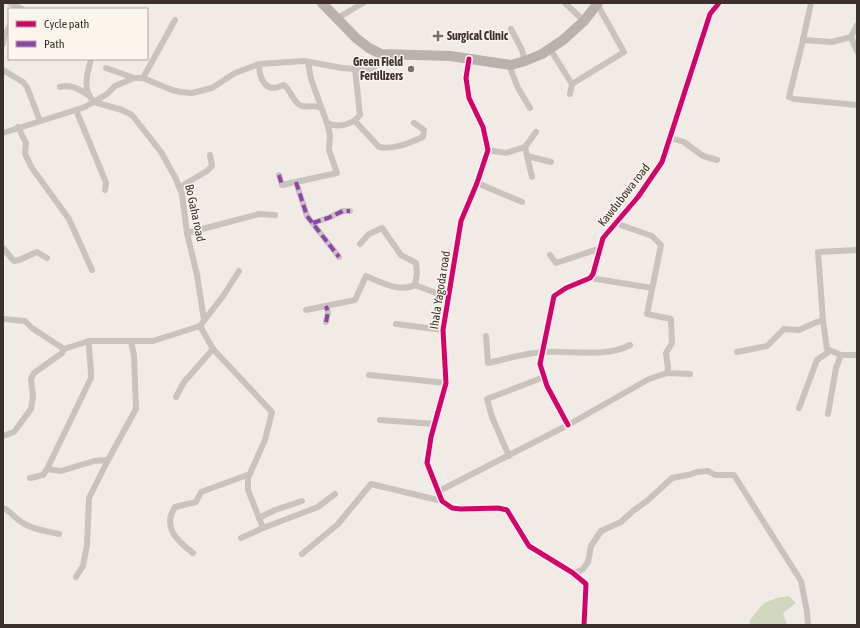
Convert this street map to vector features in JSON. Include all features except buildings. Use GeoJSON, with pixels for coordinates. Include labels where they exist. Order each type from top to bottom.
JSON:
{"type":"FeatureCollection","features":[{"type":"Feature","properties":{"kind":"main road"},"geometry":{"type":"LineString","coordinates":[[322,3],[356,38],[369,48],[381,54],[450,56],[509,64],[525,61],[550,49],[563,40],[584,21],[597,4]]}},
{"type":"Feature","properties":{"kind":"street"},"geometry":{"type":"LineString","coordinates":[[10,3],[20,8]]}},
{"type":"Feature","properties":{"kind":"street"},"geometry":{"type":"LineString","coordinates":[[336,19],[363,3]]}},
{"type":"Feature","properties":{"kind":"street"},"geometry":{"type":"LineString","coordinates":[[565,3],[584,21]]}},
{"type":"Feature","properties":{"kind":"street","name":"Kawdubowa road"},"geometry":{"type":"LineString","coordinates":[[590,278],[593,274],[603,238],[638,197],[662,162],[710,14],[719,3]]}},
{"type":"Feature","properties":{"kind":"street"},"geometry":{"type":"LineString","coordinates":[[811,3],[789,97],[857,105]]}},
{"type":"Feature","properties":{"kind":"street"},"geometry":{"type":"LineString","coordinates":[[572,84],[624,52],[597,4]]}},
{"type":"Feature","properties":{"kind":"street"},"geometry":{"type":"LineString","coordinates":[[144,78],[175,20]]}},
{"type":"Feature","properties":{"kind":"street"},"geometry":{"type":"LineString","coordinates":[[803,40],[832,42],[851,37],[857,25]]}},
{"type":"Feature","properties":{"kind":"street"},"geometry":{"type":"LineString","coordinates":[[3,44],[4,37],[8,29]]}},
{"type":"Feature","properties":{"kind":"street"},"geometry":{"type":"LineString","coordinates":[[512,29],[522,50],[525,61]]}},
{"type":"Feature","properties":{"kind":"street"},"geometry":{"type":"LineString","coordinates":[[851,37],[857,51]]}},
{"type":"Feature","properties":{"kind":"street"},"geometry":{"type":"LineString","coordinates":[[550,49],[572,84],[570,94]]}},
{"type":"Feature","properties":{"kind":"street"},"geometry":{"type":"LineString","coordinates":[[106,68],[134,78],[144,78],[172,90],[192,94],[212,88],[235,73],[259,64],[308,62],[342,68],[366,70],[372,69],[378,65],[381,54]]}},
{"type":"Feature","properties":{"kind":"street"},"geometry":{"type":"LineString","coordinates":[[469,59],[466,78],[470,98],[483,127],[488,150],[506,152],[525,147],[536,132]]}},
{"type":"Feature","properties":{"kind":"street"},"geometry":{"type":"LineString","coordinates":[[88,95],[86,81],[91,60]]}},
{"type":"Feature","properties":{"kind":"street"},"geometry":{"type":"LineString","coordinates":[[279,175],[282,185],[337,173],[329,150],[330,135],[327,123],[311,79],[308,62]]}},
{"type":"Feature","properties":{"kind":"street"},"geometry":{"type":"LineString","coordinates":[[259,64],[260,77],[270,88],[285,86],[302,106],[317,106],[322,108]]}},
{"type":"Feature","properties":{"kind":"street"},"geometry":{"type":"LineString","coordinates":[[509,64],[518,88],[530,108]]}},
{"type":"Feature","properties":{"kind":"street"},"geometry":{"type":"LineString","coordinates":[[327,123],[333,125],[346,125],[355,121],[360,116],[355,69]]}},
{"type":"Feature","properties":{"kind":"street"},"geometry":{"type":"LineString","coordinates":[[3,70],[23,82],[27,87],[40,121]]}},
{"type":"Feature","properties":{"kind":"street"},"geometry":{"type":"LineString","coordinates":[[3,133],[18,127],[76,110],[94,102],[115,86],[134,78]]}},
{"type":"Feature","properties":{"kind":"street"},"geometry":{"type":"LineString","coordinates":[[60,87],[75,87],[88,95],[94,102]]}},
{"type":"Feature","properties":{"kind":"street","name":"Bo Gaha road"},"geometry":{"type":"LineString","coordinates":[[94,102],[122,110],[132,115],[161,152],[180,187],[197,275],[202,323]]}},
{"type":"Feature","properties":{"kind":"street"},"geometry":{"type":"LineString","coordinates":[[76,110],[105,180],[105,190]]}},
{"type":"Feature","properties":{"kind":"street"},"geometry":{"type":"LineString","coordinates":[[355,121],[379,147],[385,148],[405,144],[423,137],[424,130],[414,123]]}},
{"type":"Feature","properties":{"kind":"street"},"geometry":{"type":"LineString","coordinates":[[18,127],[26,143],[25,153],[32,168],[69,219],[92,270]]}},
{"type":"Feature","properties":{"kind":"street"},"geometry":{"type":"LineString","coordinates":[[670,138],[684,142],[703,156],[717,160]]}},
{"type":"Feature","properties":{"kind":"street"},"geometry":{"type":"LineString","coordinates":[[525,147],[532,177]]}},
{"type":"Feature","properties":{"kind":"street","name":"Ihala Yagoda road"},"geometry":{"type":"LineString","coordinates":[[442,501],[437,492],[427,463],[431,437],[446,383],[443,330],[461,220],[477,183],[488,150]]}},
{"type":"Feature","properties":{"kind":"street"},"geometry":{"type":"LineString","coordinates":[[180,187],[208,171],[212,166],[210,155]]}},
{"type":"Feature","properties":{"kind":"street"},"geometry":{"type":"LineString","coordinates":[[528,156],[551,162]]}},
{"type":"Feature","properties":{"kind":"street"},"geometry":{"type":"LineString","coordinates":[[296,182],[307,216],[339,258]]}},
{"type":"Feature","properties":{"kind":"street"},"geometry":{"type":"LineString","coordinates":[[477,183],[522,202]]}},
{"type":"Feature","properties":{"kind":"street"},"geometry":{"type":"LineString","coordinates":[[313,223],[343,211],[350,211]]}},
{"type":"Feature","properties":{"kind":"street"},"geometry":{"type":"LineString","coordinates":[[188,233],[259,214],[275,215]]}},
{"type":"Feature","properties":{"kind":"street"},"geometry":{"type":"LineString","coordinates":[[615,223],[652,236],[660,245],[647,314],[672,319],[672,343],[666,353],[668,368],[667,372]]}},
{"type":"Feature","properties":{"kind":"street"},"geometry":{"type":"LineString","coordinates":[[360,244],[370,234],[382,228],[402,255],[416,263],[415,285]]}},
{"type":"Feature","properties":{"kind":"street"},"geometry":{"type":"LineString","coordinates":[[3,248],[14,261],[37,252],[47,258]]}},
{"type":"Feature","properties":{"kind":"street"},"geometry":{"type":"LineString","coordinates":[[550,255],[556,263],[601,248]]}},
{"type":"Feature","properties":{"kind":"street"},"geometry":{"type":"LineString","coordinates":[[857,250],[818,252],[823,321],[827,349],[841,355],[857,355]]}},
{"type":"Feature","properties":{"kind":"street"},"geometry":{"type":"LineString","coordinates":[[3,436],[14,432],[31,409],[33,397],[31,379],[34,373],[62,353],[64,349],[89,341],[153,341],[202,323],[240,271]]}},
{"type":"Feature","properties":{"kind":"street"},"geometry":{"type":"LineString","coordinates":[[306,310],[355,300],[366,276],[400,288],[410,288],[415,285]]}},
{"type":"Feature","properties":{"kind":"street"},"geometry":{"type":"LineString","coordinates":[[568,425],[546,386],[540,364],[554,296],[566,288],[590,278],[652,288]]}},
{"type":"Feature","properties":{"kind":"street"},"geometry":{"type":"LineString","coordinates":[[415,285],[449,298]]}},
{"type":"Feature","properties":{"kind":"street"},"geometry":{"type":"LineString","coordinates":[[326,306],[328,312],[326,322]]}},
{"type":"Feature","properties":{"kind":"street"},"geometry":{"type":"LineString","coordinates":[[3,319],[25,321],[32,328],[64,349]]}},
{"type":"Feature","properties":{"kind":"street"},"geometry":{"type":"LineString","coordinates":[[736,352],[767,346],[784,329],[799,330],[823,321]]}},
{"type":"Feature","properties":{"kind":"street"},"geometry":{"type":"LineString","coordinates":[[202,323],[213,349],[272,412],[266,440],[248,478],[248,490],[263,528]]}},
{"type":"Feature","properties":{"kind":"street"},"geometry":{"type":"LineString","coordinates":[[396,324],[443,330]]}},
{"type":"Feature","properties":{"kind":"street"},"geometry":{"type":"LineString","coordinates":[[486,336],[488,363],[543,352],[602,352],[621,350],[630,345]]}},
{"type":"Feature","properties":{"kind":"street"},"geometry":{"type":"LineString","coordinates":[[30,478],[43,475],[47,469],[91,378],[89,341]]}},
{"type":"Feature","properties":{"kind":"street"},"geometry":{"type":"LineString","coordinates":[[76,577],[83,566],[87,545],[89,498],[136,409],[134,355],[130,341]]}},
{"type":"Feature","properties":{"kind":"street"},"geometry":{"type":"LineString","coordinates":[[176,396],[184,382],[213,349]]}},
{"type":"Feature","properties":{"kind":"street"},"geometry":{"type":"LineString","coordinates":[[799,408],[817,360],[830,351]]}},
{"type":"Feature","properties":{"kind":"street"},"geometry":{"type":"LineString","coordinates":[[828,414],[836,368],[841,355]]}},
{"type":"Feature","properties":{"kind":"street"},"geometry":{"type":"LineString","coordinates":[[437,492],[568,425],[649,379],[667,372],[690,374]]}},
{"type":"Feature","properties":{"kind":"street"},"geometry":{"type":"LineString","coordinates":[[369,375],[446,383]]}},
{"type":"Feature","properties":{"kind":"street"},"geometry":{"type":"LineString","coordinates":[[509,456],[492,417],[487,399],[544,377]]}},
{"type":"Feature","properties":{"kind":"street"},"geometry":{"type":"LineString","coordinates":[[380,420],[435,424]]}},
{"type":"Feature","properties":{"kind":"street"},"geometry":{"type":"LineString","coordinates":[[47,469],[61,471],[94,461],[108,460]]}},
{"type":"Feature","properties":{"kind":"street"},"geometry":{"type":"LineString","coordinates":[[573,573],[580,572],[588,562],[591,546],[601,531],[621,522],[633,511],[647,502],[672,478],[708,471],[715,476],[734,475],[801,581],[808,625]]}},
{"type":"Feature","properties":{"kind":"street"},"geometry":{"type":"LineString","coordinates":[[193,553],[179,542],[171,531],[170,514],[174,507],[196,502],[201,492],[250,474]]}},
{"type":"Feature","properties":{"kind":"street"},"geometry":{"type":"LineString","coordinates":[[302,554],[338,524],[371,484],[442,501],[452,508],[498,508],[507,510],[529,546],[573,573],[586,584],[584,625]]}},
{"type":"Feature","properties":{"kind":"street"},"geometry":{"type":"LineString","coordinates":[[241,538],[318,507],[335,494]]}},
{"type":"Feature","properties":{"kind":"street"},"geometry":{"type":"LineString","coordinates":[[258,518],[302,501]]}},
{"type":"Feature","properties":{"kind":"street"},"geometry":{"type":"LineString","coordinates":[[3,508],[8,510],[21,523],[59,534]]}},
{"type":"Feature","properties":{"kind":"green space"},"geometry":{"type":"Polygon","coordinates":[[[789,596],[796,603],[783,613],[787,625],[750,625],[750,620],[764,603],[777,598],[789,596]]]}},
{"type":"Feature","properties":{"kind":"marked path"},"geometry":{"type":"LineString","coordinates":[[279,175],[282,185]]}},
{"type":"Feature","properties":{"kind":"marked path"},"geometry":{"type":"LineString","coordinates":[[296,182],[307,216],[339,257]]}},
{"type":"Feature","properties":{"kind":"marked path"},"geometry":{"type":"LineString","coordinates":[[313,223],[343,211],[350,211]]}},
{"type":"Feature","properties":{"kind":"marked path"},"geometry":{"type":"LineString","coordinates":[[326,306],[328,312],[326,322]]}},
{"type":"Feature","properties":{"kind":"cycle path"},"geometry":{"type":"LineString","coordinates":[[568,425],[547,386],[540,364],[554,296],[566,288],[590,278],[593,274],[603,238],[638,197],[662,162],[710,14],[719,3]]}},
{"type":"Feature","properties":{"kind":"cycle path"},"geometry":{"type":"LineString","coordinates":[[469,59],[466,78],[469,98],[483,127],[488,150],[477,183],[461,221],[443,330],[446,383],[431,437],[427,463],[442,501],[452,508],[498,508],[507,510],[529,546],[573,573],[586,584],[584,625]]}},
{"type":"Feature","properties":{"kind":"place","name":"Surgical Clinic"},"geometry":{"type":"Point","coordinates":[438,36]}},
{"type":"Feature","properties":{"kind":"place","name":"Green Field Fertilizers"},"geometry":{"type":"Point","coordinates":[411,69]}}]}
